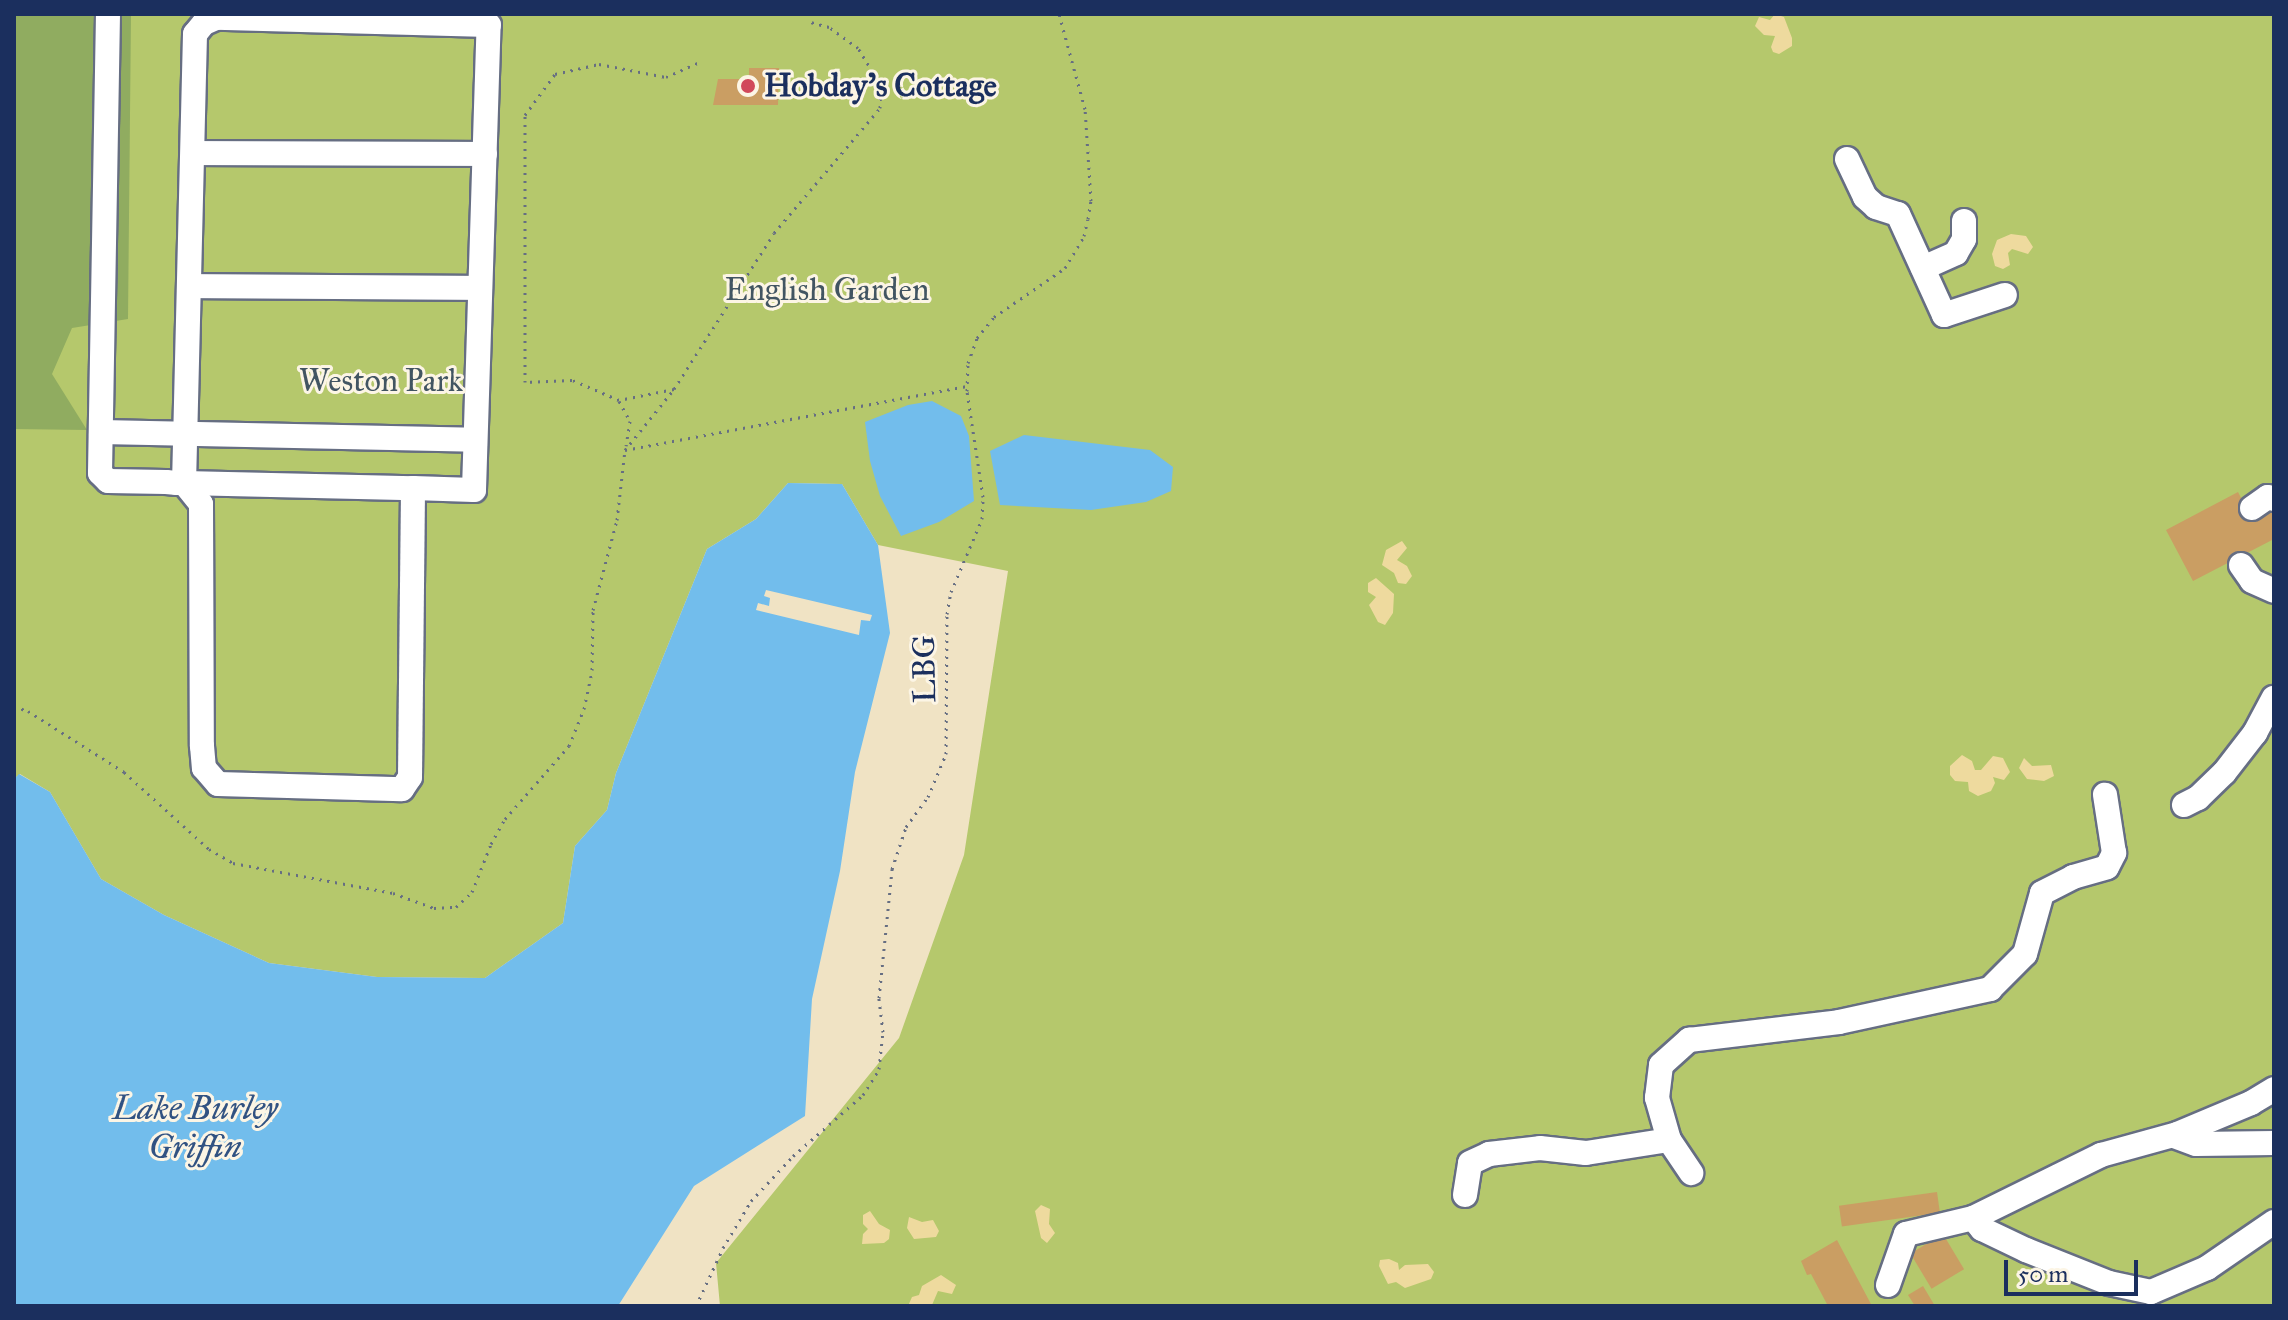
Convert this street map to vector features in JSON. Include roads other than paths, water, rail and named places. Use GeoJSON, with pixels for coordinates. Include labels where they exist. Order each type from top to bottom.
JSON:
{"type":"FeatureCollection","features":[{"type":"Feature","properties":{"kind":"lane"},"geometry":{"type":"LineString","coordinates":[[108,14],[100,473],[108,481],[184,483],[413,488],[474,490],[489,19],[216,18],[204,23],[195,34],[184,483],[201,504],[204,768],[218,784],[402,789],[410,777],[413,488]]}},
{"type":"Feature","properties":{"kind":"lane"},"geometry":{"type":"LineString","coordinates":[[193,153],[485,154]]}},
{"type":"Feature","properties":{"kind":"lane"},"geometry":{"type":"LineString","coordinates":[[1847,159],[1865,197],[1876,207],[1898,214],[1944,315],[2005,295]]}},
{"type":"Feature","properties":{"kind":"lane"},"geometry":{"type":"LineString","coordinates":[[1923,268],[1956,253],[1964,239],[1964,221]]}},
{"type":"Feature","properties":{"kind":"lane"},"geometry":{"type":"LineString","coordinates":[[189,286],[480,288]]}},
{"type":"Feature","properties":{"kind":"lane"},"geometry":{"type":"LineString","coordinates":[[101,432],[475,440]]}},
{"type":"Feature","properties":{"kind":"lane"},"geometry":{"type":"LineString","coordinates":[[2241,565],[2252,581],[2274,591]]}},
{"type":"Feature","properties":{"kind":"lane"},"geometry":{"type":"LineString","coordinates":[[2184,805],[2198,798],[2224,773],[2255,733],[2274,698]]}},
{"type":"Feature","properties":{"kind":"lane"},"geometry":{"type":"LineString","coordinates":[[1691,1173],[1669,1140],[1657,1098],[1661,1065],[1689,1040],[1839,1022],[1990,989],[2025,954],[2042,893],[2073,877],[2107,867],[2114,853],[2105,795]]}},
{"type":"Feature","properties":{"kind":"lane"},"geometry":{"type":"LineString","coordinates":[[1888,1285],[1906,1234],[1973,1218],[2101,1155],[2174,1136],[2251,1103],[2274,1089]]}},
{"type":"Feature","properties":{"kind":"lane"},"geometry":{"type":"LineString","coordinates":[[2174,1136],[2196,1144],[2274,1143]]}},
{"type":"Feature","properties":{"kind":"lane"},"geometry":{"type":"LineString","coordinates":[[1465,1195],[1470,1163],[1489,1154],[1540,1148],[1586,1153],[1669,1140]]}},
{"type":"Feature","properties":{"kind":"lane"},"geometry":{"type":"LineString","coordinates":[[1973,1218],[1982,1229],[2026,1250],[2109,1283],[2151,1292],[2207,1268],[2274,1222]]}},
{"type":"Feature","properties":{"kind":"water"},"geometry":{"type":"Polygon","coordinates":[[[932,401],[961,416],[969,436],[974,501],[939,522],[901,536],[880,496],[870,461],[865,422],[908,405],[932,401]]]}},
{"type":"Feature","properties":{"kind":"water"},"geometry":{"type":"Polygon","coordinates":[[[1024,435],[1150,450],[1173,467],[1171,491],[1146,502],[1091,510],[1000,505],[990,451],[1024,435]]]}},
{"type":"Feature","properties":{"kind":"water","name":"Lake Burley Griffin"},"geometry":{"type":"Polygon","coordinates":[[[788,483],[842,484],[878,545],[890,633],[855,772],[840,871],[812,999],[805,1116],[694,1186],[618,1306],[14,1306],[14,779],[19,774],[50,792],[101,879],[164,915],[269,963],[377,977],[485,978],[563,923],[575,846],[607,810],[616,773],[707,549],[756,519],[788,483]]]}},
{"type":"Feature","properties":{"kind":"place","name":"Hobday’s Cottage"},"geometry":{"type":"Point","coordinates":[748,86]}},
{"type":"Feature","properties":{"kind":"park label","name":"English Garden"},"geometry":{"type":"Point","coordinates":[827,290]}},
{"type":"Feature","properties":{"kind":"park label","name":"Weston Park"},"geometry":{"type":"Point","coordinates":[381,381]}}]}
